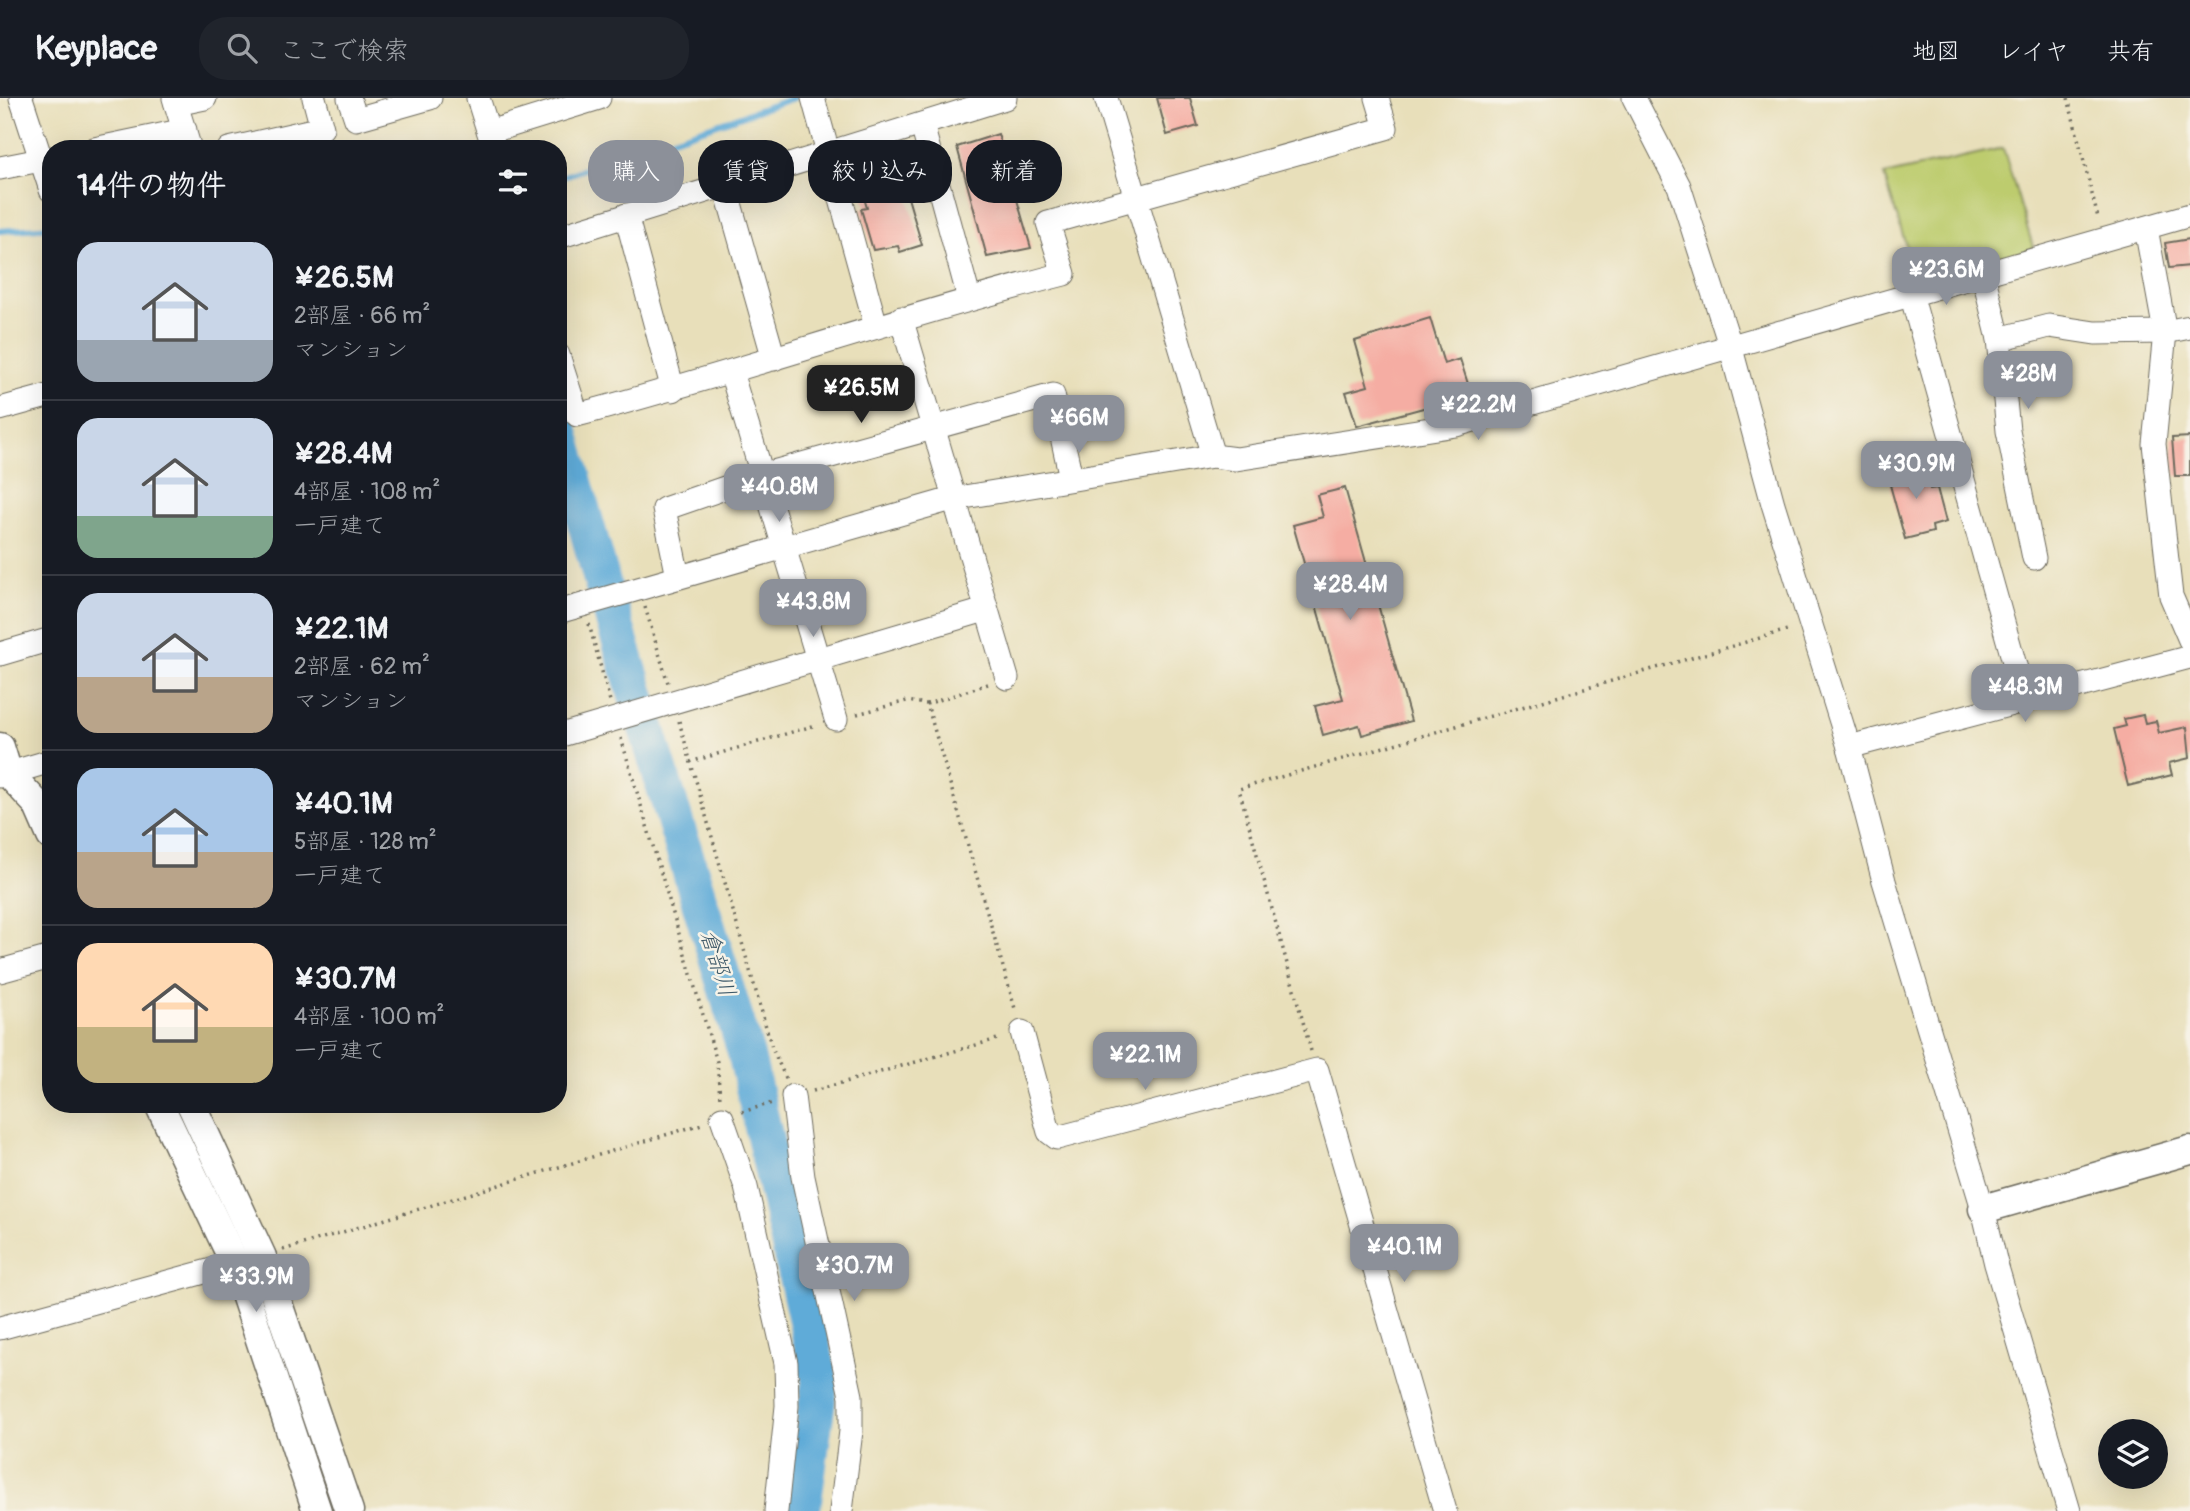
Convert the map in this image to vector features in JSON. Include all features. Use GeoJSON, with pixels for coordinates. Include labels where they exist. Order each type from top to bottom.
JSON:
{"type":"FeatureCollection","features":[{"type":"Feature","properties":{"kind":"street"},"geometry":{"type":"LineString","coordinates":[[21,98],[42,149]]}},
{"type":"Feature","properties":{"kind":"street"},"geometry":{"type":"LineString","coordinates":[[188,140],[175,101],[205,98]]}},
{"type":"Feature","properties":{"kind":"street"},"geometry":{"type":"LineString","coordinates":[[269,140],[322,128],[314,98]]}},
{"type":"Feature","properties":{"kind":"street"},"geometry":{"type":"LineString","coordinates":[[349,98],[356,119],[430,98]]}},
{"type":"Feature","properties":{"kind":"street"},"geometry":{"type":"LineString","coordinates":[[478,98],[491,140],[599,98]]}},
{"type":"Feature","properties":{"kind":"street"},"geometry":{"type":"LineString","coordinates":[[813,98],[824,140]]}},
{"type":"Feature","properties":{"kind":"street"},"geometry":{"type":"LineString","coordinates":[[869,140],[1005,98]]}},
{"type":"Feature","properties":{"kind":"street"},"geometry":{"type":"LineString","coordinates":[[1105,98],[1213,456]]}},
{"type":"Feature","properties":{"kind":"street"},"geometry":{"type":"LineString","coordinates":[[567,383],[577,415],[673,390],[969,298],[1064,274],[1048,222],[1135,200],[1386,128],[1377,98]]}},
{"type":"Feature","properties":{"kind":"street"},"geometry":{"type":"LineString","coordinates":[[1634,98],[1679,186],[1730,345],[2069,1511]]}},
{"type":"Feature","properties":{"kind":"street"},"geometry":{"type":"LineString","coordinates":[[922,125],[969,298]]}},
{"type":"Feature","properties":{"kind":"street"},"geometry":{"type":"LineString","coordinates":[[0,168],[42,160]]}},
{"type":"Feature","properties":{"kind":"street"},"geometry":{"type":"LineString","coordinates":[[567,234],[698,194]]}},
{"type":"Feature","properties":{"kind":"street"},"geometry":{"type":"LineString","coordinates":[[729,203],[775,359]]}},
{"type":"Feature","properties":{"kind":"street"},"geometry":{"type":"LineString","coordinates":[[841,203],[876,326]]}},
{"type":"Feature","properties":{"kind":"street"},"geometry":{"type":"LineString","coordinates":[[626,215],[673,390]]}},
{"type":"Feature","properties":{"kind":"street"},"geometry":{"type":"LineString","coordinates":[[567,609],[952,499],[1213,456],[1236,458],[1456,425],[1650,372],[1730,345],[2190,215]]}},
{"type":"Feature","properties":{"kind":"street"},"geometry":{"type":"LineString","coordinates":[[2146,228],[2165,332],[2154,444],[2171,596],[2190,640]]}},
{"type":"Feature","properties":{"kind":"street"},"geometry":{"type":"LineString","coordinates":[[1983,274],[1999,339],[2008,431],[2034,558]]}},
{"type":"Feature","properties":{"kind":"street"},"geometry":{"type":"LineString","coordinates":[[1911,294],[2025,701]]}},
{"type":"Feature","properties":{"kind":"street"},"geometry":{"type":"LineString","coordinates":[[901,318],[952,499],[1007,678]]}},
{"type":"Feature","properties":{"kind":"street"},"geometry":{"type":"LineString","coordinates":[[1999,339],[2049,326],[2095,333],[2165,332],[2190,327]]}},
{"type":"Feature","properties":{"kind":"street"},"geometry":{"type":"LineString","coordinates":[[731,372],[836,719]]}},
{"type":"Feature","properties":{"kind":"street"},"geometry":{"type":"LineString","coordinates":[[678,577],[664,509],[762,475],[1053,395],[1071,478]]}},
{"type":"Feature","properties":{"kind":"street"},"geometry":{"type":"LineString","coordinates":[[0,409],[42,397]]}},
{"type":"Feature","properties":{"kind":"street"},"geometry":{"type":"LineString","coordinates":[[567,733],[985,610]]}},
{"type":"Feature","properties":{"kind":"street"},"geometry":{"type":"LineString","coordinates":[[0,654],[42,642]]}},
{"type":"Feature","properties":{"kind":"street"},"geometry":{"type":"LineString","coordinates":[[1849,747],[2190,657]]}},
{"type":"Feature","properties":{"kind":"street"},"geometry":{"type":"LineString","coordinates":[[3,765],[42,762]]}},
{"type":"Feature","properties":{"kind":"street"},"geometry":{"type":"LineString","coordinates":[[3,765],[37,804],[42,815]]}},
{"type":"Feature","properties":{"kind":"street"},"geometry":{"type":"LineString","coordinates":[[0,971],[42,959]]}},
{"type":"Feature","properties":{"kind":"street"},"geometry":{"type":"LineString","coordinates":[[1021,1032],[1049,1132],[1057,1138],[1317,1070],[1445,1511]]}},
{"type":"Feature","properties":{"kind":"street"},"geometry":{"type":"LineString","coordinates":[[786,1098],[851,1396],[852,1431],[841,1511]]}},
{"type":"Feature","properties":{"kind":"street"},"geometry":{"type":"LineString","coordinates":[[164,1113],[248,1260],[317,1511]]}},
{"type":"Feature","properties":{"kind":"street"},"geometry":{"type":"LineString","coordinates":[[194,1113],[248,1260],[349,1511]]}},
{"type":"Feature","properties":{"kind":"street"},"geometry":{"type":"LineString","coordinates":[[726,1116],[746,1187],[786,1363],[787,1406],[776,1511]]}},
{"type":"Feature","properties":{"kind":"street"},"geometry":{"type":"LineString","coordinates":[[1983,1209],[2190,1150]]}},
{"type":"Feature","properties":{"kind":"street"},"geometry":{"type":"LineString","coordinates":[[0,1328],[248,1260]]}},
{"type":"Feature","properties":{"kind":"path"},"geometry":{"type":"LineString","coordinates":[[2068,98],[2104,240]]}},
{"type":"Feature","properties":{"kind":"path"},"geometry":{"type":"LineString","coordinates":[[610,597],[644,712],[726,1116]]}},
{"type":"Feature","properties":{"kind":"path"},"geometry":{"type":"LineString","coordinates":[[610,597],[644,712],[690,762],[786,1098]]}},
{"type":"Feature","properties":{"kind":"path"},"geometry":{"type":"LineString","coordinates":[[1317,1070],[1239,789],[1800,626],[1811,626]]}},
{"type":"Feature","properties":{"kind":"path"},"geometry":{"type":"LineString","coordinates":[[690,762],[907,701],[927,705],[1007,678]]}},
{"type":"Feature","properties":{"kind":"path"},"geometry":{"type":"LineString","coordinates":[[248,1260],[786,1098],[1021,1032],[927,705]]}},
{"type":"Feature","properties":{"kind":"green space"},"geometry":{"type":"Polygon","coordinates":[[[2003,148],[2034,250],[1917,281],[1884,175],[2003,148]]]}},
{"type":"Feature","properties":{"kind":"building"},"geometry":{"type":"Polygon","coordinates":[[[1157,98],[1190,98],[1198,126],[1167,135],[1157,98]]]}},
{"type":"Feature","properties":{"kind":"building"},"geometry":{"type":"Polygon","coordinates":[[[998,134],[1000,140],[979,140],[998,134]]]}},
{"type":"Feature","properties":{"kind":"building"},"geometry":{"type":"Polygon","coordinates":[[[966,144],[966,180],[957,147],[966,144]]]}},
{"type":"Feature","properties":{"kind":"building"},"geometry":{"type":"Polygon","coordinates":[[[866,203],[910,203],[922,245],[900,252],[898,246],[873,250],[861,209],[867,208],[866,203]]]}},
{"type":"Feature","properties":{"kind":"building"},"geometry":{"type":"Polygon","coordinates":[[[972,203],[1018,203],[1031,248],[987,257],[972,203]]]}},
{"type":"Feature","properties":{"kind":"building"},"geometry":{"type":"Polygon","coordinates":[[[2190,239],[2190,266],[2169,268],[2165,243],[2190,239]]]}},
{"type":"Feature","properties":{"kind":"building"},"geometry":{"type":"Polygon","coordinates":[[[1430,318],[1444,364],[1460,359],[1469,387],[1458,390],[1460,398],[1357,426],[1346,392],[1368,386],[1355,341],[1430,318]]]}},
{"type":"Feature","properties":{"kind":"building"},"geometry":{"type":"Polygon","coordinates":[[[2190,437],[2190,476],[2175,476],[2172,438],[2190,437]]]}},
{"type":"Feature","properties":{"kind":"building"},"geometry":{"type":"Polygon","coordinates":[[[1923,461],[1930,489],[1937,488],[1946,522],[1932,526],[1933,532],[1905,539],[1890,485],[1897,483],[1893,470],[1923,461]]]}},
{"type":"Feature","properties":{"kind":"building"},"geometry":{"type":"Polygon","coordinates":[[[1345,488],[1411,721],[1362,735],[1359,725],[1323,735],[1315,706],[1343,699],[1293,525],[1323,517],[1317,495],[1345,488]]]}},
{"type":"Feature","properties":{"kind":"building"},"geometry":{"type":"Polygon","coordinates":[[[2143,715],[2145,723],[2156,721],[2159,733],[2187,727],[2190,758],[2169,763],[2172,775],[2128,786],[2114,729],[2126,726],[2124,719],[2143,715]]]}},
{"type":"Feature","properties":{"kind":"waterway"},"geometry":{"type":"LineString","coordinates":[[567,175],[794,98]]}},
{"type":"Feature","properties":{"kind":"waterway"},"geometry":{"type":"LineString","coordinates":[[0,231],[42,228]]}},
{"type":"Feature","properties":{"kind":"waterway","name":"倉部川"},"geometry":{"type":"LineString","coordinates":[[567,456],[603,585],[746,1054],[816,1362],[820,1381],[802,1511]]}}]}
